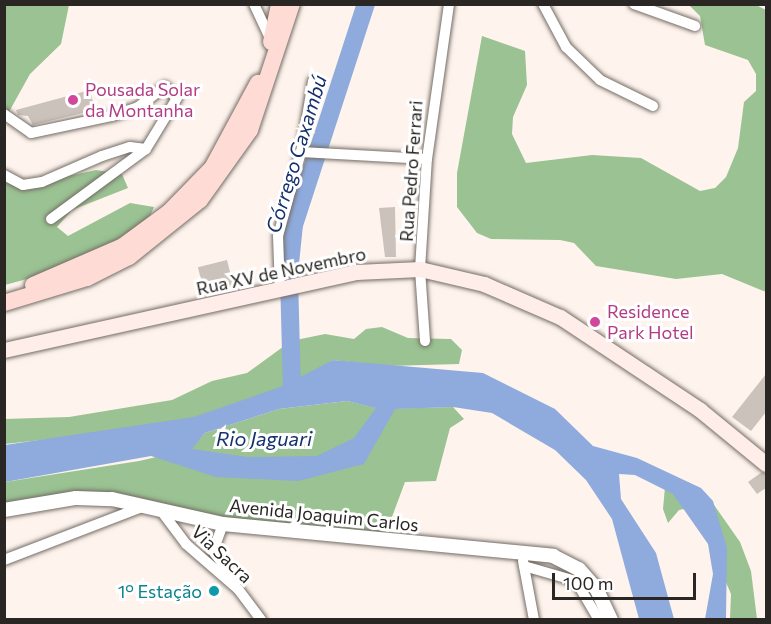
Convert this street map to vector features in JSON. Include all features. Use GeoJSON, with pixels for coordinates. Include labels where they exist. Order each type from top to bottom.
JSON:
{"type":"FeatureCollection","features":[{"type":"Feature","properties":{"kind":"main road"},"geometry":{"type":"LineString","coordinates":[[4,292],[81,267],[123,246],[189,194],[238,129],[271,40],[279,4]]}},
{"type":"Feature","properties":{"kind":"main road"},"geometry":{"type":"LineString","coordinates":[[4,303],[87,279],[175,223],[224,171],[266,94],[292,4]]}},
{"type":"Feature","properties":{"kind":"main road","name":"Rua XV de Novembro"},"geometry":{"type":"LineString","coordinates":[[4,350],[356,272],[420,269],[484,284],[560,317],[700,410],[766,464]]}},
{"type":"Feature","properties":{"kind":"street"},"geometry":{"type":"LineString","coordinates":[[254,4],[271,40]]}},
{"type":"Feature","properties":{"kind":"street","name":"Rua Pedro Ferrari"},"geometry":{"type":"LineString","coordinates":[[425,341],[420,269],[427,159],[449,4]]}},
{"type":"Feature","properties":{"kind":"street"},"geometry":{"type":"LineString","coordinates":[[543,4],[566,47],[600,80],[653,106]]}},
{"type":"Feature","properties":{"kind":"street"},"geometry":{"type":"LineString","coordinates":[[634,4],[695,26]]}},
{"type":"Feature","properties":{"kind":"street"},"geometry":{"type":"LineString","coordinates":[[286,288],[278,236],[304,153],[313,81]]}},
{"type":"Feature","properties":{"kind":"street"},"geometry":{"type":"LineString","coordinates":[[4,114],[31,133],[112,116],[138,106],[160,88],[173,89],[177,98],[146,149],[51,219]]}},
{"type":"Feature","properties":{"kind":"street"},"geometry":{"type":"LineString","coordinates":[[4,175],[23,185],[42,182],[102,156],[130,147],[146,149]]}},
{"type":"Feature","properties":{"kind":"street"},"geometry":{"type":"LineString","coordinates":[[304,153],[427,159]]}},
{"type":"Feature","properties":{"kind":"street","name":"Avenida Joaquim Carlos"},"geometry":{"type":"LineString","coordinates":[[4,510],[76,498],[146,506],[162,512],[223,524],[523,559],[553,556],[579,569],[597,590],[612,620]]}},
{"type":"Feature","properties":{"kind":"street"},"geometry":{"type":"LineString","coordinates":[[4,560],[146,506]]}},
{"type":"Feature","properties":{"kind":"street","name":"Via Sacra"},"geometry":{"type":"LineString","coordinates":[[162,512],[186,544],[239,588]]}},
{"type":"Feature","properties":{"kind":"street","name":"Via Sacra"},"geometry":{"type":"LineString","coordinates":[[223,524],[213,551],[263,620]]}},
{"type":"Feature","properties":{"kind":"street"},"geometry":{"type":"LineString","coordinates":[[523,559],[534,620]]}},
{"type":"Feature","properties":{"kind":"street"},"geometry":{"type":"LineString","coordinates":[[523,559],[576,582],[599,620]]}},
{"type":"Feature","properties":{"kind":"green space"},"geometry":{"type":"Polygon","coordinates":[[[5,5],[69,5],[61,44],[30,74],[5,119],[5,5]]]}},
{"type":"Feature","properties":{"kind":"green space"},"geometry":{"type":"Polygon","coordinates":[[[689,5],[756,5],[766,10],[766,292],[722,274],[676,279],[596,266],[574,243],[560,240],[491,239],[477,233],[457,207],[457,173],[482,36],[525,51],[527,85],[513,117],[512,134],[526,163],[592,155],[641,158],[700,191],[715,188],[726,177],[738,148],[744,102],[756,91],[756,74],[748,60],[705,45],[700,16],[689,5]]]}},
{"type":"Feature","properties":{"kind":"green space"},"geometry":{"type":"Polygon","coordinates":[[[96,170],[122,174],[128,188],[72,210],[57,227],[68,236],[130,203],[154,207],[141,237],[85,263],[5,285],[5,180],[23,186],[96,170]]]}},
{"type":"Feature","properties":{"kind":"green space"},"geometry":{"type":"Polygon","coordinates":[[[382,327],[408,338],[451,339],[462,350],[459,364],[387,366],[333,360],[288,388],[195,423],[5,444],[4,419],[69,417],[172,400],[212,381],[247,373],[291,341],[325,334],[354,339],[366,329],[382,327]]]}},
{"type":"Feature","properties":{"kind":"green space"},"geometry":{"type":"Polygon","coordinates":[[[347,401],[382,409],[453,407],[464,419],[450,428],[436,481],[405,482],[386,533],[215,521],[129,500],[5,506],[5,482],[139,461],[191,449],[205,433],[279,409],[347,401]]]}},
{"type":"Feature","properties":{"kind":"green space"},"geometry":{"type":"Polygon","coordinates":[[[666,476],[712,502],[740,542],[751,571],[757,619],[730,619],[731,594],[694,507],[679,510],[668,523],[663,509],[666,476]]]}},
{"type":"Feature","properties":{"kind":"water"},"geometry":{"type":"Polygon","coordinates":[[[333,360],[483,373],[555,409],[593,446],[637,458],[701,488],[713,501],[727,548],[726,619],[705,619],[713,574],[708,544],[673,494],[635,475],[619,474],[621,499],[656,553],[674,619],[639,619],[612,519],[586,480],[555,450],[492,413],[453,407],[395,409],[364,464],[298,481],[216,477],[151,456],[5,482],[5,445],[194,417],[283,386],[333,360]],[[347,401],[279,409],[205,433],[192,449],[247,457],[317,456],[354,438],[376,408],[347,401]]]}},
{"type":"Feature","properties":{"kind":"building","name":"Pousada Solar da Montanha"},"geometry":{"type":"Polygon","coordinates":[[[90,90],[95,110],[33,125],[28,116],[18,115],[16,110],[90,90]]]}},
{"type":"Feature","properties":{"kind":"building"},"geometry":{"type":"Polygon","coordinates":[[[395,207],[396,257],[385,257],[379,208],[395,207]]]}},
{"type":"Feature","properties":{"kind":"building"},"geometry":{"type":"Polygon","coordinates":[[[227,260],[234,288],[205,295],[198,267],[227,260]]]}},
{"type":"Feature","properties":{"kind":"building"},"geometry":{"type":"Polygon","coordinates":[[[766,374],[766,412],[751,431],[732,417],[766,374]]]}},
{"type":"Feature","properties":{"kind":"building"},"geometry":{"type":"Polygon","coordinates":[[[762,472],[766,473],[766,488],[757,494],[748,482],[762,472]]]}},
{"type":"Feature","properties":{"kind":"waterway","name":"Córrego Caxambú"},"geometry":{"type":"LineString","coordinates":[[292,391],[289,273],[294,225],[366,4]]}},
{"type":"Feature","properties":{"kind":"place","name":"Pousada Solar da Montanha"},"geometry":{"type":"Point","coordinates":[73,100]}},
{"type":"Feature","properties":{"kind":"place","name":"Residence Park Hotel"},"geometry":{"type":"Point","coordinates":[595,322]}},
{"type":"Feature","properties":{"kind":"place","name":"1° Estação"},"geometry":{"type":"Point","coordinates":[214,591]}},
{"type":"Feature","properties":{"kind":"water label","name":"Rio Jaguari"},"geometry":{"type":"Point","coordinates":[264,438]}}]}
